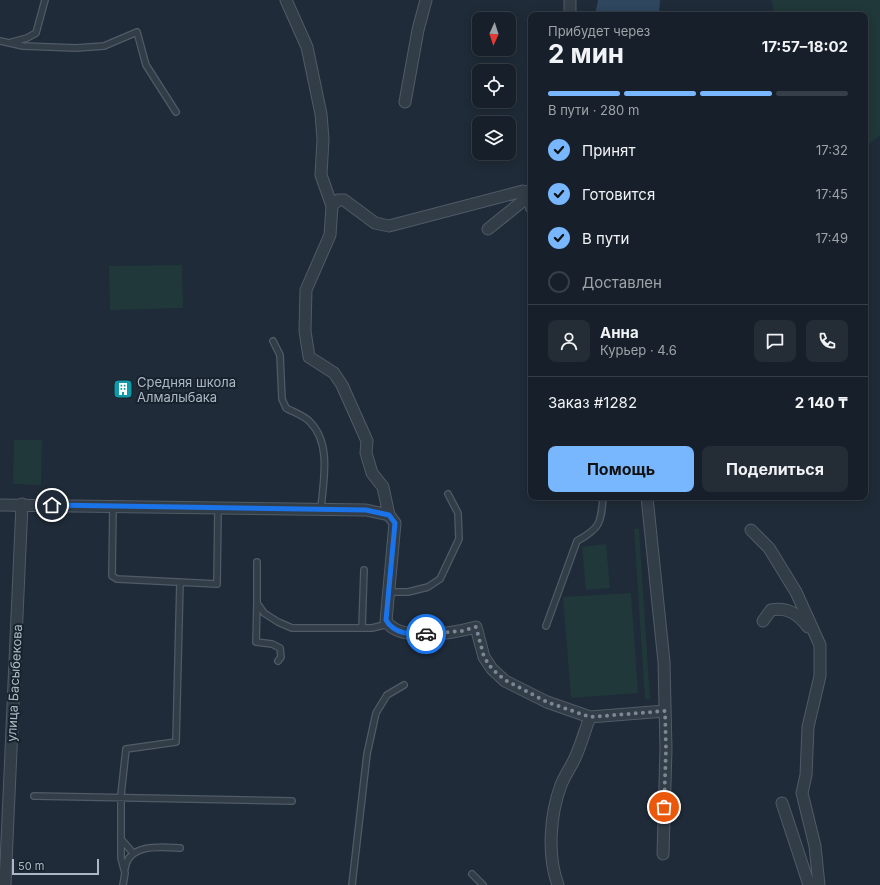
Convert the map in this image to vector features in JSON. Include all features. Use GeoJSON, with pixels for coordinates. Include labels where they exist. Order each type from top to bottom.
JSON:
{"type":"FeatureCollection","features":[{"type":"Feature","properties":{"kind":"street"},"geometry":{"type":"LineString","coordinates":[[286,0],[307,47],[321,114],[323,139],[321,175],[332,206],[330,235],[306,290],[305,331],[308,357],[334,373],[342,385],[367,441],[366,453],[372,473],[383,487],[389,515],[395,523],[386,620],[388,624],[390,627],[413,635],[462,631],[476,627],[484,657],[492,669],[505,680],[547,702],[590,717],[665,711]]}},
{"type":"Feature","properties":{"kind":"street"},"geometry":{"type":"LineString","coordinates":[[405,102],[418,30],[426,0]]}},
{"type":"Feature","properties":{"kind":"street"},"geometry":{"type":"LineString","coordinates":[[570,0],[570,12]]}},
{"type":"Feature","properties":{"kind":"street"},"geometry":{"type":"LineString","coordinates":[[324,184],[375,222],[388,226],[517,193],[528,196]]}},
{"type":"Feature","properties":{"kind":"street"},"geometry":{"type":"LineString","coordinates":[[488,229],[528,198]]}},
{"type":"Feature","properties":{"kind":"street"},"geometry":{"type":"LineString","coordinates":[[332,206],[338,200],[344,200]]}},
{"type":"Feature","properties":{"kind":"street"},"geometry":{"type":"LineString","coordinates":[[647,500],[664,662],[666,749],[663,854]]}},
{"type":"Feature","properties":{"kind":"street"},"geometry":{"type":"LineString","coordinates":[[0,505],[22,504],[366,510],[389,515]]}},
{"type":"Feature","properties":{"kind":"street","name":"улица Басыбекова"},"geometry":{"type":"LineString","coordinates":[[5,885],[22,504]]}},
{"type":"Feature","properties":{"kind":"street"},"geometry":{"type":"LineString","coordinates":[[751,530],[769,548],[796,592],[819,642],[820,676],[808,727],[806,775],[802,793],[815,846],[819,885]]}},
{"type":"Feature","properties":{"kind":"street"},"geometry":{"type":"LineString","coordinates":[[763,621],[771,610],[779,608],[793,611],[803,621],[819,642]]}},
{"type":"Feature","properties":{"kind":"street"},"geometry":{"type":"LineString","coordinates":[[558,885],[553,870],[550,848],[557,802],[561,787],[575,758],[590,717]]}},
{"type":"Feature","properties":{"kind":"street"},"geometry":{"type":"LineString","coordinates":[[782,803],[809,885]]}},
{"type":"Feature","properties":{"kind":"lane"},"geometry":{"type":"LineString","coordinates":[[3,42],[17,41],[36,33],[45,0]]}},
{"type":"Feature","properties":{"kind":"lane"},"geometry":{"type":"LineString","coordinates":[[3,42],[38,47],[104,46],[138,32],[146,64],[176,112]]}},
{"type":"Feature","properties":{"kind":"lane"},"geometry":{"type":"LineString","coordinates":[[273,341],[280,355],[282,393],[286,408],[310,422],[321,438],[324,458],[321,509]]}},
{"type":"Feature","properties":{"kind":"lane"},"geometry":{"type":"LineString","coordinates":[[389,592],[408,592],[428,587],[440,580],[459,539],[458,513],[448,494]]}},
{"type":"Feature","properties":{"kind":"lane"},"geometry":{"type":"LineString","coordinates":[[546,626],[577,541],[591,533],[601,520],[602,500]]}},
{"type":"Feature","properties":{"kind":"lane"},"geometry":{"type":"LineString","coordinates":[[113,506],[112,576],[117,579],[217,584],[218,508]]}},
{"type":"Feature","properties":{"kind":"lane"},"geometry":{"type":"LineString","coordinates":[[258,562],[256,642],[272,644],[280,648],[281,657],[278,661]]}},
{"type":"Feature","properties":{"kind":"lane"},"geometry":{"type":"LineString","coordinates":[[362,628],[364,570]]}},
{"type":"Feature","properties":{"kind":"lane"},"geometry":{"type":"LineString","coordinates":[[125,873],[121,858],[121,797],[126,750],[176,742],[180,582]]}},
{"type":"Feature","properties":{"kind":"lane"},"geometry":{"type":"LineString","coordinates":[[257,603],[264,613],[292,628],[372,628],[388,624]]}},
{"type":"Feature","properties":{"kind":"lane"},"geometry":{"type":"LineString","coordinates":[[352,885],[367,754],[376,713],[387,695],[404,685]]}},
{"type":"Feature","properties":{"kind":"lane"},"geometry":{"type":"LineString","coordinates":[[34,796],[292,801]]}},
{"type":"Feature","properties":{"kind":"lane"},"geometry":{"type":"LineString","coordinates":[[121,839],[133,853]]}},
{"type":"Feature","properties":{"kind":"lane"},"geometry":{"type":"LineString","coordinates":[[124,885],[126,863],[137,850],[162,847],[180,848]]}},
{"type":"Feature","properties":{"kind":"lane"},"geometry":{"type":"LineString","coordinates":[[472,874],[483,885]]}},
{"type":"Feature","properties":{"kind":"green space"},"geometry":{"type":"Polygon","coordinates":[[[771,0],[880,0],[880,135],[868,145],[868,12],[774,12],[771,0]]]}},
{"type":"Feature","properties":{"kind":"green space"},"geometry":{"type":"Polygon","coordinates":[[[182,265],[183,308],[110,310],[109,266],[182,265]]]}},
{"type":"Feature","properties":{"kind":"green space"},"geometry":{"type":"Polygon","coordinates":[[[14,440],[42,440],[41,485],[13,484],[14,440]]]}},
{"type":"Feature","properties":{"kind":"green space"},"geometry":{"type":"Polygon","coordinates":[[[634,529],[639,529],[650,699],[645,699],[634,529]]]}},
{"type":"Feature","properties":{"kind":"green space"},"geometry":{"type":"Polygon","coordinates":[[[606,544],[610,588],[586,590],[582,547],[606,544]]]}},
{"type":"Feature","properties":{"kind":"green space"},"geometry":{"type":"Polygon","coordinates":[[[631,593],[638,693],[571,698],[563,597],[631,593]]]}},
{"type":"Feature","properties":{"kind":"water"},"geometry":{"type":"Polygon","coordinates":[[[598,0],[660,0],[659,12],[596,12],[598,0]]]}},
{"type":"Feature","properties":{"kind":"way so far"},"geometry":{"type":"LineString","coordinates":[[426,634],[462,631],[476,627],[484,657],[492,669],[505,680],[547,702],[590,717],[665,711],[666,749],[664,807]]}},
{"type":"Feature","properties":{"kind":"place","name":"Средняя школа Алмалыбака"},"geometry":{"type":"Point","coordinates":[123,389]}},
{"type":"Feature","properties":{"kind":"route"},"geometry":{"type":"LineString","coordinates":[[52,505],[366,510],[389,515],[393,518],[395,523],[386,620],[390,627],[399,631],[413,635],[426,634]]}}]}
